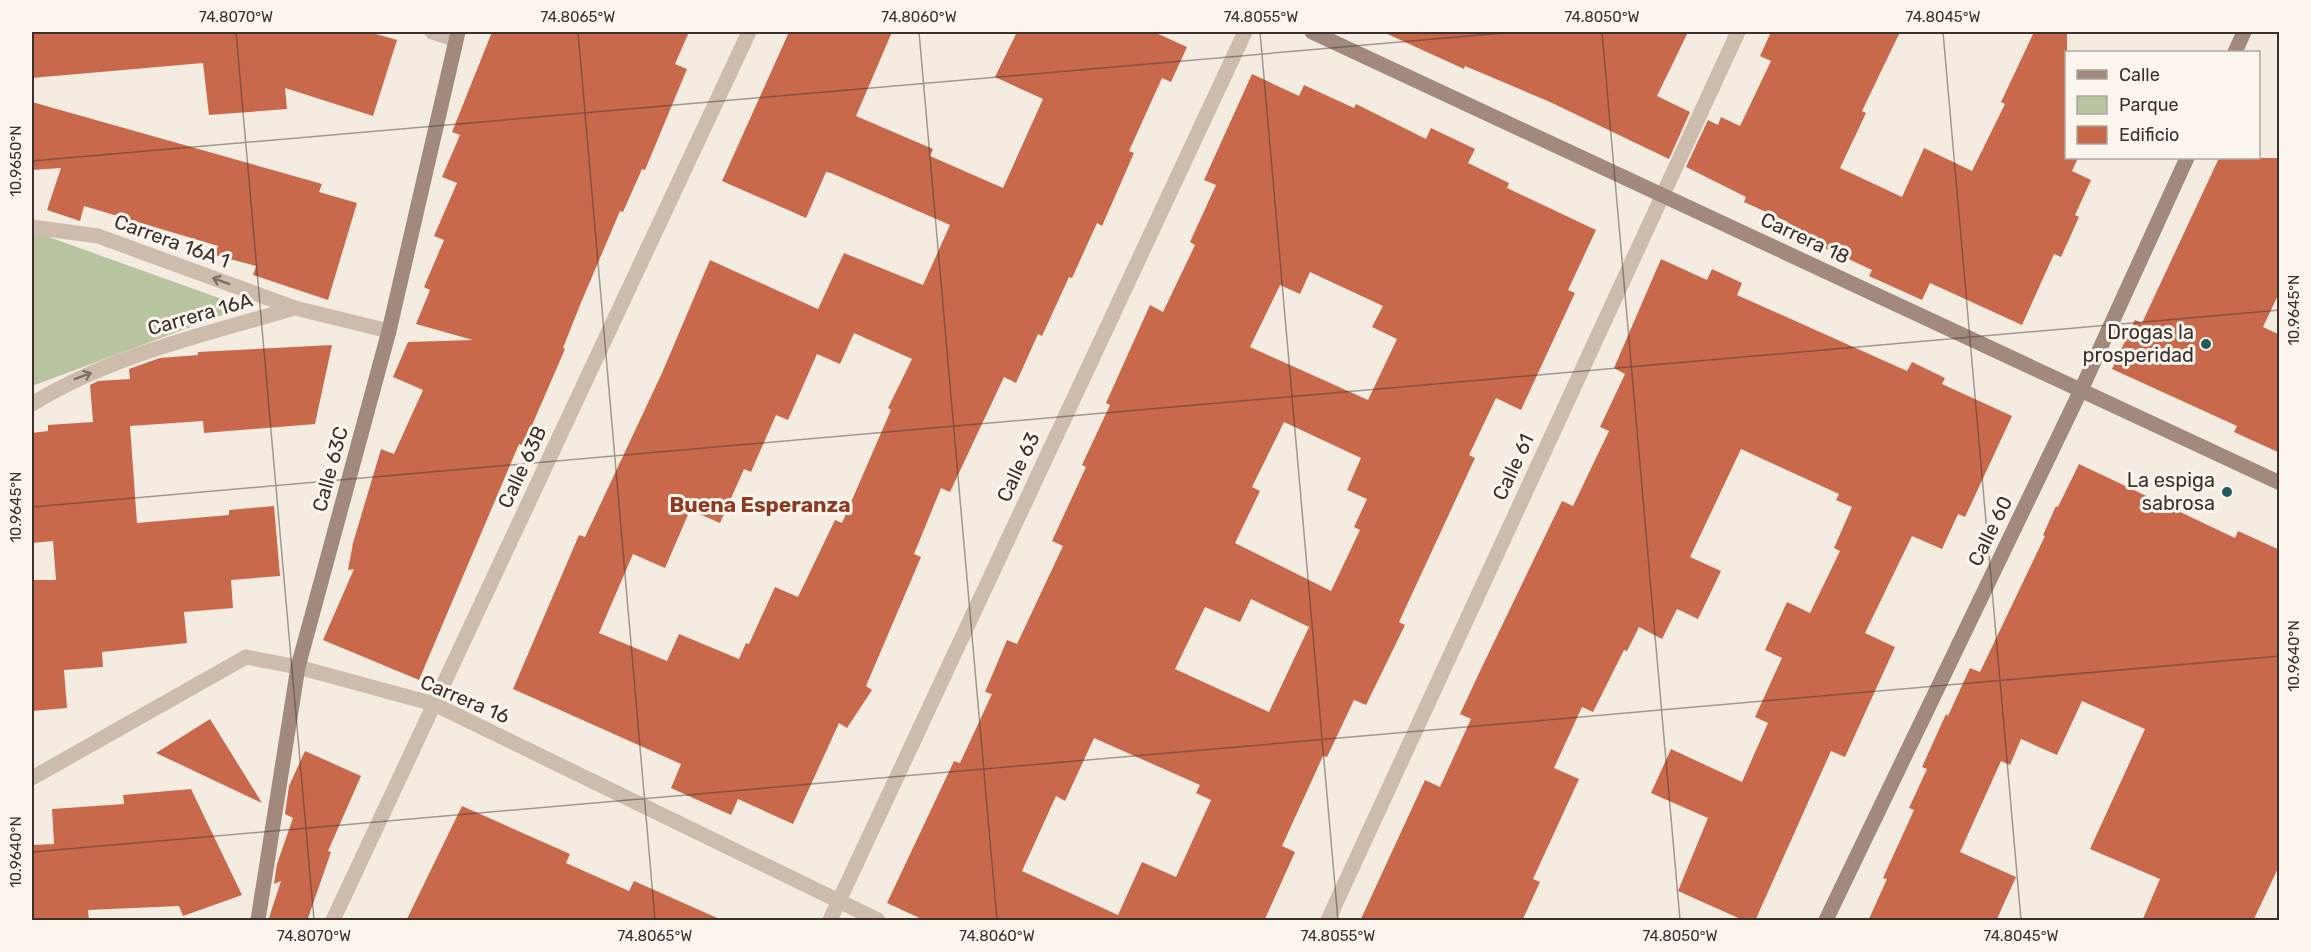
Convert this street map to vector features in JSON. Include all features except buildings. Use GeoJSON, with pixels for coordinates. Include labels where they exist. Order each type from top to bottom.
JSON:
{"type":"FeatureCollection","features":[{"type":"Feature","properties":{"kind":"street"},"geometry":{"type":"LineString","coordinates":[[432,32],[457,36]]}},
{"type":"Feature","properties":{"kind":"street","name":"Calle 63B"},"geometry":{"type":"LineString","coordinates":[[333,921],[749,32]]}},
{"type":"Feature","properties":{"kind":"street","name":"Calle 63"},"geometry":{"type":"LineString","coordinates":[[830,921],[1245,32]]}},
{"type":"Feature","properties":{"kind":"street","name":"Carrera 18"},"geometry":{"type":"LineString","coordinates":[[1312,32],[2280,483]]}},
{"type":"Feature","properties":{"kind":"street","name":"Calle 61"},"geometry":{"type":"LineString","coordinates":[[1328,921],[1738,32]]}},
{"type":"Feature","properties":{"kind":"street"},"geometry":{"type":"LineString","coordinates":[[2235,51],[2244,32]]}},
{"type":"Feature","properties":{"kind":"street","name":"Calle 63C"},"geometry":{"type":"LineString","coordinates":[[258,921],[298,667],[389,331],[457,36]]}},
{"type":"Feature","properties":{"kind":"street","name":"Calle 60"},"geometry":{"type":"LineString","coordinates":[[1826,921],[2081,390],[2187,159]]}},
{"type":"Feature","properties":{"kind":"street","name":"Carrera 16A 1"},"geometry":{"type":"LineString","coordinates":[[32,227],[98,236],[295,308]]}},
{"type":"Feature","properties":{"kind":"street","name":"Carrera 16A"},"geometry":{"type":"LineString","coordinates":[[32,404],[69,381],[146,351],[295,308],[389,331]]}},
{"type":"Feature","properties":{"kind":"street","name":"Carrera 16"},"geometry":{"type":"LineString","coordinates":[[32,778],[246,657],[298,667],[434,704],[878,921]]}},
{"type":"Feature","properties":{"kind":"green space"},"geometry":{"type":"Polygon","coordinates":[[[32,231],[244,307],[32,386],[32,231]]]}},
{"type":"Feature","properties":{"kind":"place","name":"Drogas la prosperidad"},"geometry":{"type":"Point","coordinates":[2206,344]}},
{"type":"Feature","properties":{"kind":"place","name":"La espiga sabrosa"},"geometry":{"type":"Point","coordinates":[2227,492]}},
{"type":"Feature","properties":{"kind":"district","name":"Buena Esperanza"},"geometry":{"type":"Point","coordinates":[760,505]}}]}
